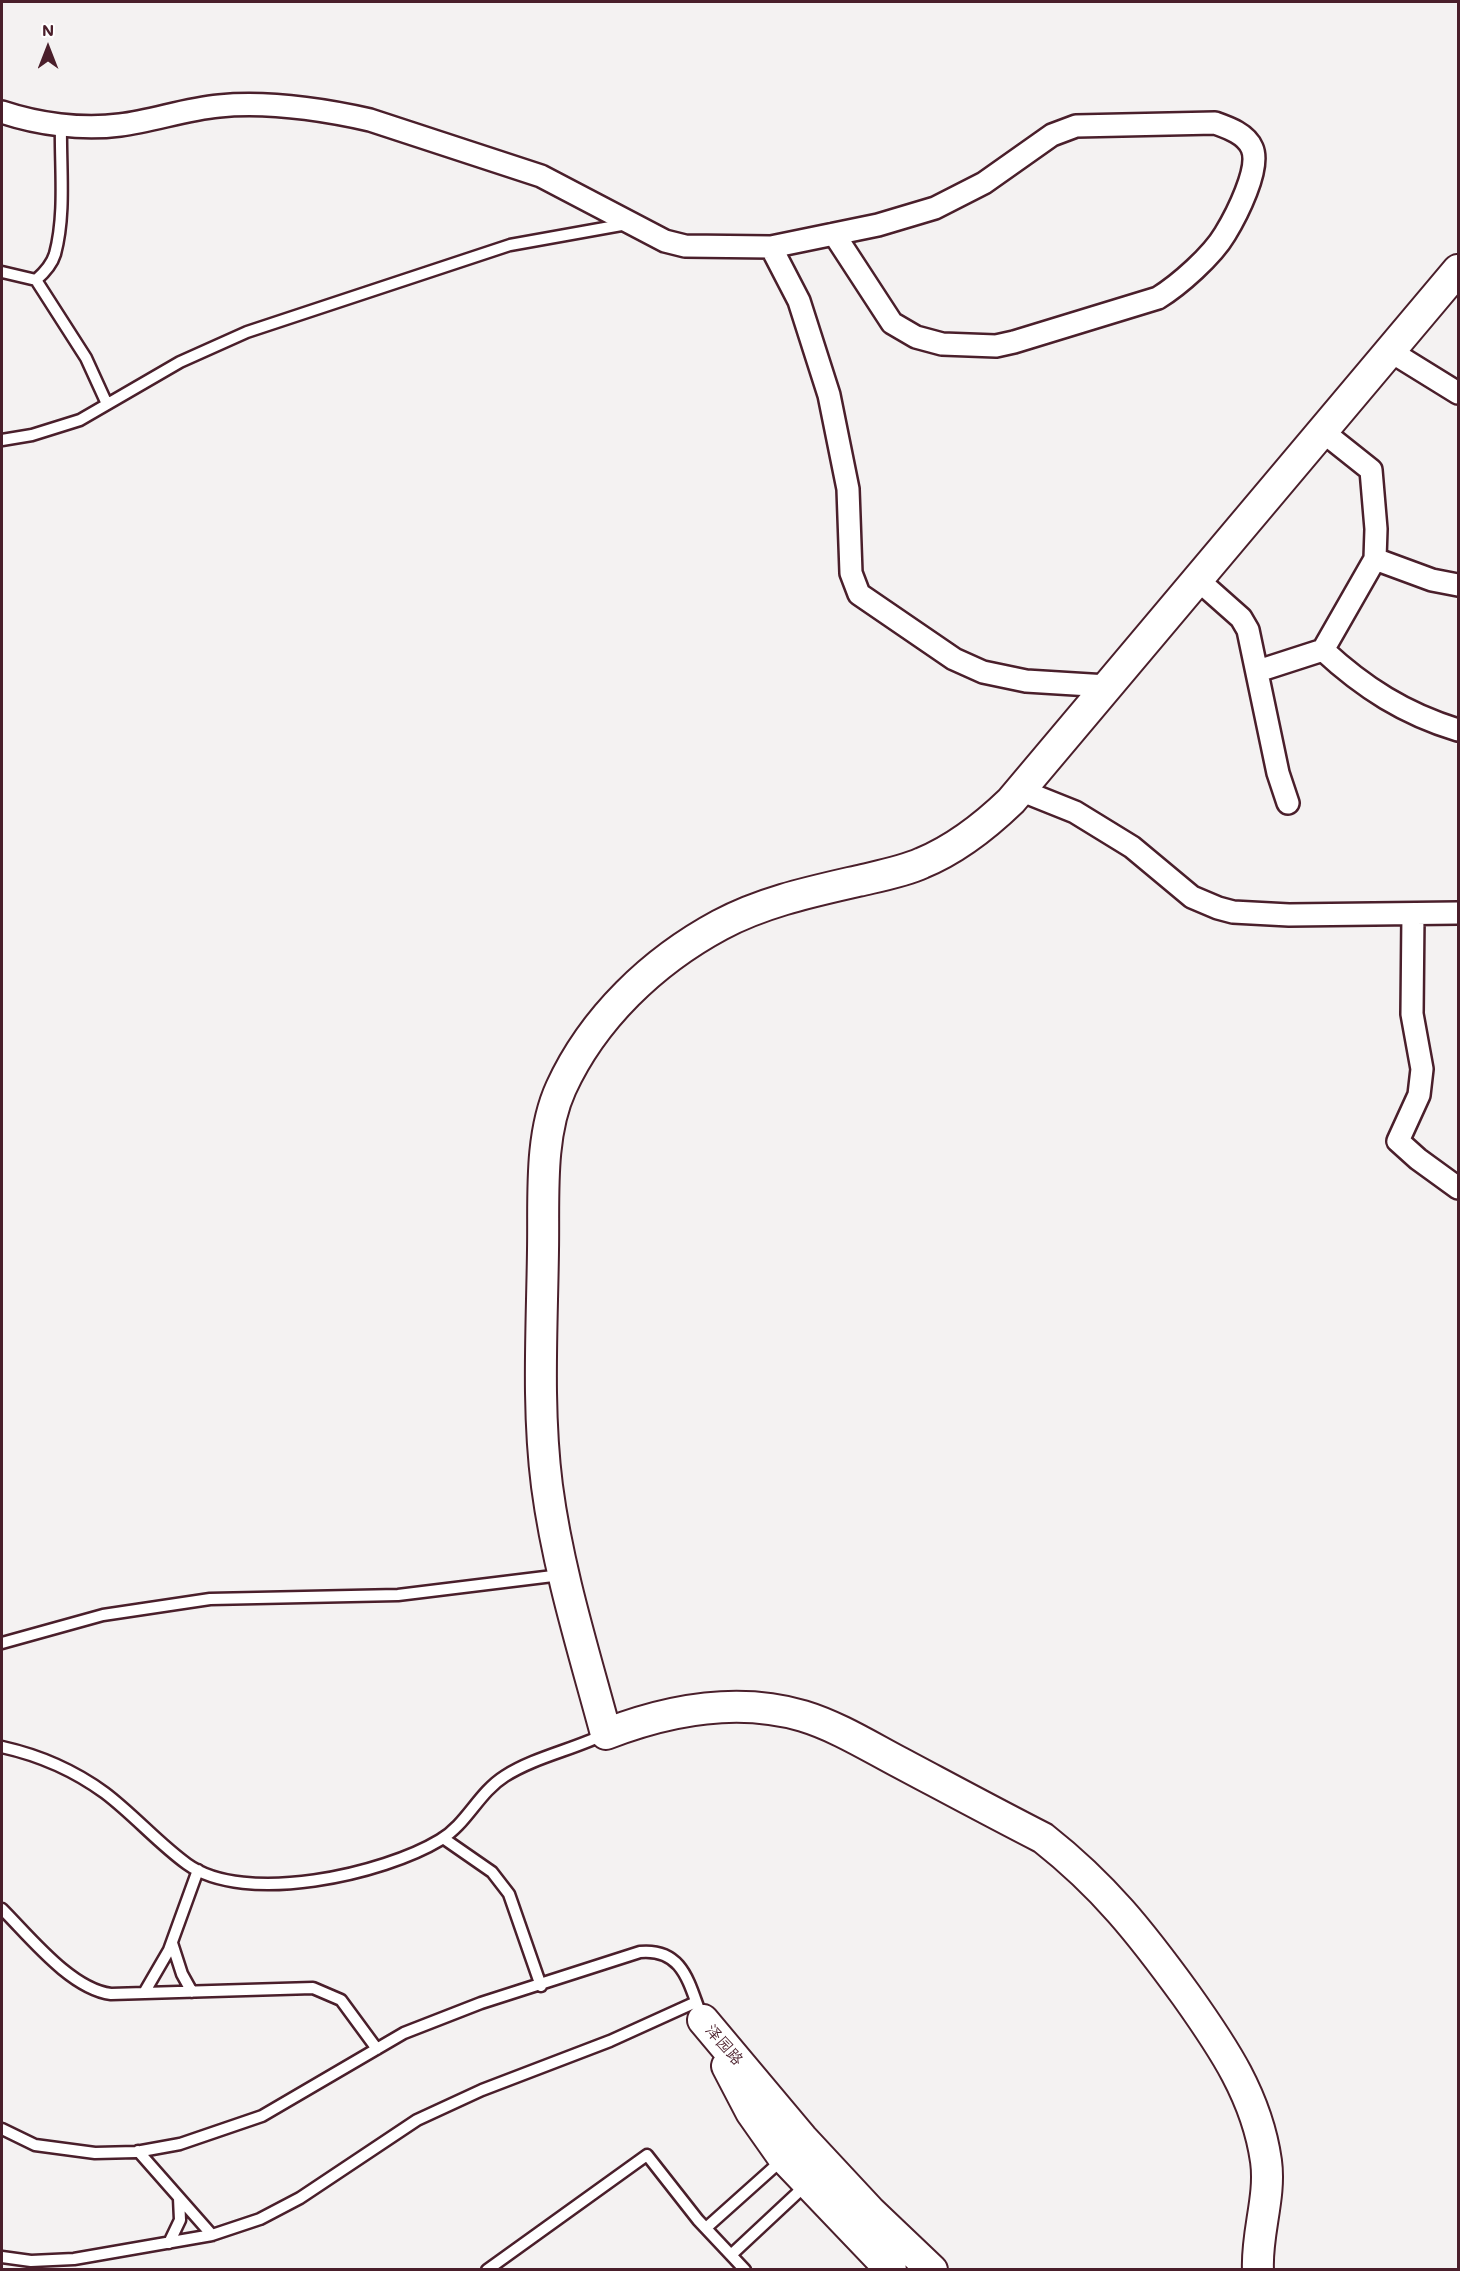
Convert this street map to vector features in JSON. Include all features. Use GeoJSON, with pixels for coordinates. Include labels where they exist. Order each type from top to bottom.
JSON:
{"type":"FeatureCollection","features":[{"type":"Feature","properties":{"kind":"street"},"geometry":{"type":"LineString","coordinates":[[2,112],[60,124],[90,127],[120,125],[186,110],[242,105],[287,106],[343,114],[370,120],[541,176],[665,241],[685,246],[771,248],[907,217],[944,204],[984,183],[1053,135],[1076,126],[1215,123],[1232,129],[1246,140],[1255,156],[1251,178],[1224,236],[1165,293],[1158,298],[1014,342],[960,346],[924,340],[899,329],[834,234]]}},
{"type":"Feature","properties":{"kind":"street"},"geometry":{"type":"LineString","coordinates":[[771,248],[799,301],[830,396],[848,489],[851,573],[859,594],[954,659],[983,672],[1026,681],[1107,686]]}},
{"type":"Feature","properties":{"kind":"street"},"geometry":{"type":"LineString","coordinates":[[1258,2270],[1267,2165],[1261,2131],[1249,2097],[1217,2040],[1141,1933],[1098,1884],[1071,1860],[1043,1838],[841,1731],[803,1716],[746,1708],[698,1710],[651,1718],[606,1734],[565,1575],[547,1489],[542,1434],[544,1189],[553,1114],[560,1090],[589,1041],[625,997],[652,971],[691,942],[737,916],[780,899],[922,864],[970,837],[991,820],[1020,790],[1458,270]]}},
{"type":"Feature","properties":{"kind":"street"},"geometry":{"type":"LineString","coordinates":[[1390,351],[1458,393]]}},
{"type":"Feature","properties":{"kind":"street"},"geometry":{"type":"LineString","coordinates":[[1258,671],[1323,650],[1375,559],[1376,529],[1371,471],[1322,431]]}},
{"type":"Feature","properties":{"kind":"street"},"geometry":{"type":"LineString","coordinates":[[1375,559],[1432,580],[1458,585]]}},
{"type":"Feature","properties":{"kind":"street"},"geometry":{"type":"LineString","coordinates":[[1197,579],[1241,618],[1252,640],[1278,773],[1288,803]]}},
{"type":"Feature","properties":{"kind":"street"},"geometry":{"type":"LineString","coordinates":[[1323,650],[1380,697],[1424,719],[1458,730]]}},
{"type":"Feature","properties":{"kind":"street"},"geometry":{"type":"LineString","coordinates":[[1020,790],[1075,812],[1132,847],[1192,897],[1218,909],[1289,915],[1458,913]]}},
{"type":"Feature","properties":{"kind":"street"},"geometry":{"type":"LineString","coordinates":[[1413,914],[1412,1014],[1422,1070],[1419,1095],[1398,1141],[1425,1165],[1458,1188]]}},
{"type":"Feature","properties":{"kind":"street","name":"泽园路"},"geometry":{"type":"LineString","coordinates":[[700,2011],[750,2112],[784,2158],[807,2184],[891,2270]]}},
{"type":"Feature","properties":{"kind":"street","name":"泽园路"},"geometry":{"type":"LineString","coordinates":[[700,2011],[802,2138],[870,2211],[932,2270]]}},
{"type":"Feature","properties":{"kind":"lane"},"geometry":{"type":"LineString","coordinates":[[36,280],[44,273],[55,254],[59,223],[60,124]]}},
{"type":"Feature","properties":{"kind":"lane"},"geometry":{"type":"LineString","coordinates":[[2,440],[32,435],[70,424],[180,362],[247,332],[510,246],[631,224]]}},
{"type":"Feature","properties":{"kind":"lane"},"geometry":{"type":"LineString","coordinates":[[2,272],[36,280],[86,358],[107,404]]}},
{"type":"Feature","properties":{"kind":"lane"},"geometry":{"type":"LineString","coordinates":[[2,1643],[103,1615],[210,1599],[398,1595],[565,1575]]}},
{"type":"Feature","properties":{"kind":"lane"},"geometry":{"type":"LineString","coordinates":[[2,1747],[34,1756],[81,1778],[105,1793],[189,1866],[243,1882],[280,1883],[315,1881],[387,1864],[444,1838],[459,1824],[479,1798],[505,1776],[529,1764],[579,1747],[606,1734]]}},
{"type":"Feature","properties":{"kind":"lane"},"geometry":{"type":"LineString","coordinates":[[444,1838],[492,1872],[509,1894],[541,1986]]}},
{"type":"Feature","properties":{"kind":"lane"},"geometry":{"type":"LineString","coordinates":[[144,1993],[172,1943],[198,1870]]}},
{"type":"Feature","properties":{"kind":"lane"},"geometry":{"type":"LineString","coordinates":[[2,1909],[81,1984],[102,1993],[313,1988],[324,1990],[347,2006],[377,2049]]}},
{"type":"Feature","properties":{"kind":"lane"},"geometry":{"type":"LineString","coordinates":[[172,1943],[182,1974],[192,1992]]}},
{"type":"Feature","properties":{"kind":"lane"},"geometry":{"type":"LineString","coordinates":[[2,2129],[36,2145],[95,2153],[138,2151],[180,2144],[262,2115],[404,2033],[481,2003],[541,1986],[640,1952],[662,1953],[678,1962],[700,2011],[482,2090],[417,2120],[281,2210],[212,2235],[74,2259],[31,2261],[2,2257]]}},
{"type":"Feature","properties":{"kind":"lane"},"geometry":{"type":"LineString","coordinates":[[138,2151],[212,2235]]}},
{"type":"Feature","properties":{"kind":"lane"},"geometry":{"type":"LineString","coordinates":[[487,2270],[647,2155],[706,2228],[745,2270]]}},
{"type":"Feature","properties":{"kind":"lane"},"geometry":{"type":"LineString","coordinates":[[706,2228],[784,2158]]}},
{"type":"Feature","properties":{"kind":"lane"},"geometry":{"type":"LineString","coordinates":[[731,2254],[807,2184]]}},
{"type":"Feature","properties":{"kind":"lane"},"geometry":{"type":"LineString","coordinates":[[169,2242],[180,2220],[179,2198]]}}]}
